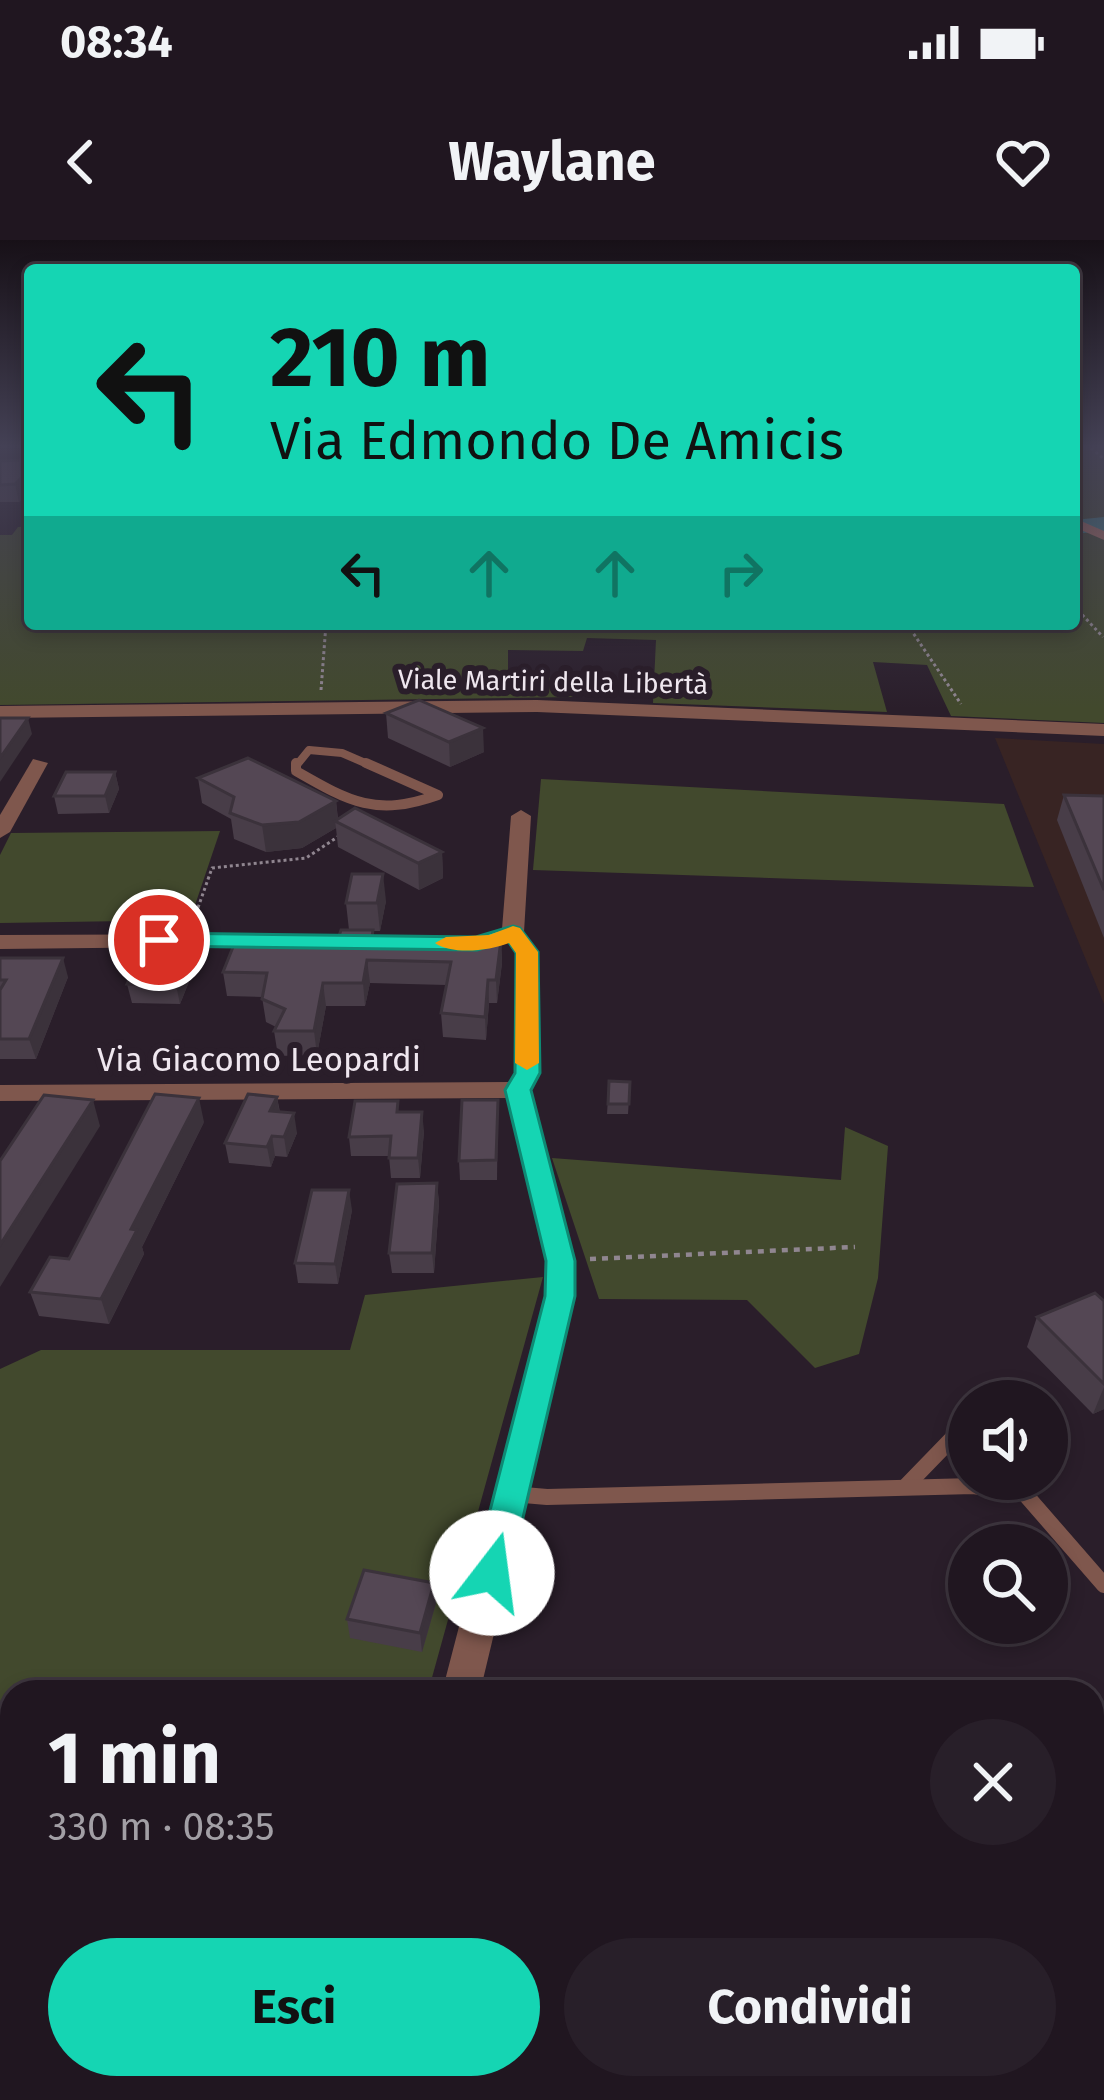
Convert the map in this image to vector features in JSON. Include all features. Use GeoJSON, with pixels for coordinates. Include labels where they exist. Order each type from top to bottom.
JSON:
{"type":"FeatureCollection","features":[{"type":"Feature","properties":{"kind":"street","name":"Viale Martiri della Libertà"},"geometry":{"type":"LineString","coordinates":[[0,712],[616,707],[1104,730]]}},
{"type":"Feature","properties":{"kind":"street"},"geometry":{"type":"LineString","coordinates":[[0,832],[39,764]]}},
{"type":"Feature","properties":{"kind":"street"},"geometry":{"type":"LineString","coordinates":[[464,1680],[554,1336],[561,1261],[518,1090],[527,1073],[527,952],[513,932],[521,816]]}},
{"type":"Feature","properties":{"kind":"street"},"geometry":{"type":"LineString","coordinates":[[477,944],[513,932]]}},
{"type":"Feature","properties":{"kind":"street"},"geometry":{"type":"LineString","coordinates":[[0,942],[298,941]]}},
{"type":"Feature","properties":{"kind":"street","name":"Via Giacomo Leopardi"},"geometry":{"type":"LineString","coordinates":[[0,1093],[518,1090]]}},
{"type":"Feature","properties":{"kind":"lane"},"geometry":{"type":"LineString","coordinates":[[309,750],[335,750],[438,795],[398,810],[374,808],[296,771],[296,762],[309,750]]}},
{"type":"Feature","properties":{"kind":"lane"},"geometry":{"type":"LineString","coordinates":[[907,1486],[948,1441]]}},
{"type":"Feature","properties":{"kind":"lane"},"geometry":{"type":"LineString","coordinates":[[512,1494],[548,1497],[948,1486]]}},
{"type":"Feature","properties":{"kind":"lane"},"geometry":{"type":"LineString","coordinates":[[1036,1500],[1104,1585]]}},
{"type":"Feature","properties":{"kind":"path"},"geometry":{"type":"LineString","coordinates":[[1080,612],[1103,637]]}},
{"type":"Feature","properties":{"kind":"path"},"geometry":{"type":"LineString","coordinates":[[316,706],[325,630]]}},
{"type":"Feature","properties":{"kind":"path"},"geometry":{"type":"LineString","coordinates":[[911,630],[961,704],[969,724]]}},
{"type":"Feature","properties":{"kind":"path"},"geometry":{"type":"LineString","coordinates":[[186,940],[212,868],[316,855],[374,808]]}},
{"type":"Feature","properties":{"kind":"path"},"geometry":{"type":"LineString","coordinates":[[561,1261],[855,1247]]}},
{"type":"Feature","properties":{"kind":"shaded area"},"geometry":{"type":"Polygon","coordinates":[[[995,738],[1104,744],[1104,1004],[995,738]]]}},
{"type":"Feature","properties":{"kind":"green space"},"geometry":{"type":"Polygon","coordinates":[[[0,535],[24,535],[24,630],[1080,630],[1080,535],[1104,535],[1104,723],[951,716],[927,665],[873,662],[887,712],[653,703],[656,640],[587,638],[583,651],[508,650],[508,677],[580,678],[573,697],[0,705],[0,535]]]}},
{"type":"Feature","properties":{"kind":"green space"},"geometry":{"type":"Polygon","coordinates":[[[541,779],[1004,804],[1034,887],[533,870],[541,779]]]}},
{"type":"Feature","properties":{"kind":"green space"},"geometry":{"type":"Polygon","coordinates":[[[220,831],[190,920],[0,923],[0,855],[11,833],[220,831]]]}},
{"type":"Feature","properties":{"kind":"green space"},"geometry":{"type":"Polygon","coordinates":[[[845,1127],[888,1146],[878,1278],[859,1354],[815,1368],[747,1300],[599,1299],[552,1158],[841,1180],[845,1127]]]}},
{"type":"Feature","properties":{"kind":"green space"},"geometry":{"type":"Polygon","coordinates":[[[543,1277],[431,1680],[0,1680],[0,1369],[41,1350],[350,1350],[365,1295],[543,1277]]]}},
{"type":"Feature","properties":{"kind":"building"},"geometry":{"type":"Polygon","coordinates":[[[419,700],[483,728],[449,742],[386,713],[419,700]]]}},
{"type":"Feature","properties":{"kind":"building"},"geometry":{"type":"Polygon","coordinates":[[[0,718],[28,718],[0,758],[0,718]]]}},
{"type":"Feature","properties":{"kind":"building"},"geometry":{"type":"Polygon","coordinates":[[[248,758],[336,801],[299,822],[262,825],[230,813],[234,797],[198,778],[248,758]]]}},
{"type":"Feature","properties":{"kind":"building"},"geometry":{"type":"Polygon","coordinates":[[[66,772],[115,772],[105,796],[54,796],[66,772]]]}},
{"type":"Feature","properties":{"kind":"building"},"geometry":{"type":"Polygon","coordinates":[[[1064,795],[1104,796],[1104,890],[1064,795]]]}},
{"type":"Feature","properties":{"kind":"building"},"geometry":{"type":"Polygon","coordinates":[[[355,808],[442,852],[418,863],[335,821],[355,808]]]}},
{"type":"Feature","properties":{"kind":"building"},"geometry":{"type":"Polygon","coordinates":[[[352,874],[383,874],[377,903],[346,903],[352,874]]]}},
{"type":"Feature","properties":{"kind":"building"},"geometry":{"type":"Polygon","coordinates":[[[341,930],[373,930],[372,937],[501,940],[496,980],[488,980],[485,1017],[441,1013],[451,962],[367,960],[363,983],[323,983],[314,1031],[274,1031],[285,1009],[262,999],[267,973],[223,972],[237,937],[320,938],[339,936],[341,930]]]}},
{"type":"Feature","properties":{"kind":"building"},"geometry":{"type":"Polygon","coordinates":[[[148,937],[195,938],[176,985],[127,984],[148,937]]]}},
{"type":"Feature","properties":{"kind":"building"},"geometry":{"type":"Polygon","coordinates":[[[0,958],[63,958],[29,1039],[0,1039],[0,990],[6,980],[0,980],[0,958]]]}},
{"type":"Feature","properties":{"kind":"building"},"geometry":{"type":"Polygon","coordinates":[[[609,1081],[630,1082],[629,1104],[608,1104],[609,1081]]]}},
{"type":"Feature","properties":{"kind":"building"},"geometry":{"type":"Polygon","coordinates":[[[155,1094],[199,1098],[131,1229],[137,1230],[101,1299],[30,1292],[50,1257],[69,1259],[155,1094]]]}},
{"type":"Feature","properties":{"kind":"building"},"geometry":{"type":"Polygon","coordinates":[[[248,1094],[277,1097],[270,1111],[294,1113],[284,1137],[272,1136],[267,1147],[225,1143],[248,1094]]]}},
{"type":"Feature","properties":{"kind":"building"},"geometry":{"type":"Polygon","coordinates":[[[44,1095],[93,1100],[0,1245],[0,1161],[44,1095]]]}},
{"type":"Feature","properties":{"kind":"building"},"geometry":{"type":"Polygon","coordinates":[[[462,1100],[498,1100],[496,1160],[459,1161],[462,1100]]]}},
{"type":"Feature","properties":{"kind":"building"},"geometry":{"type":"Polygon","coordinates":[[[355,1101],[398,1101],[397,1112],[422,1112],[418,1158],[389,1158],[391,1136],[349,1137],[355,1101]]]}},
{"type":"Feature","properties":{"kind":"building"},"geometry":{"type":"Polygon","coordinates":[[[437,1183],[432,1253],[389,1253],[397,1184],[437,1183]]]}},
{"type":"Feature","properties":{"kind":"building"},"geometry":{"type":"Polygon","coordinates":[[[312,1190],[349,1190],[335,1264],[295,1263],[312,1190]]]}},
{"type":"Feature","properties":{"kind":"building"},"geometry":{"type":"Polygon","coordinates":[[[1095,1293],[1104,1301],[1104,1384],[1037,1317],[1095,1293]]]}},
{"type":"Feature","properties":{"kind":"building"},"geometry":{"type":"Polygon","coordinates":[[[364,1570],[434,1583],[420,1633],[347,1619],[364,1570]]]}},
{"type":"Feature","properties":{"kind":"slow traffic"},"geometry":{"type":"LineString","coordinates":[[446,943],[493,942],[513,932],[527,952],[527,1063]]}},
{"type":"Feature","properties":{"kind":"route"},"geometry":{"type":"LineString","coordinates":[[159,940],[477,944],[513,932],[527,952],[527,1073],[518,1090],[561,1261],[560,1296],[554,1336],[492,1573]]}}]}
